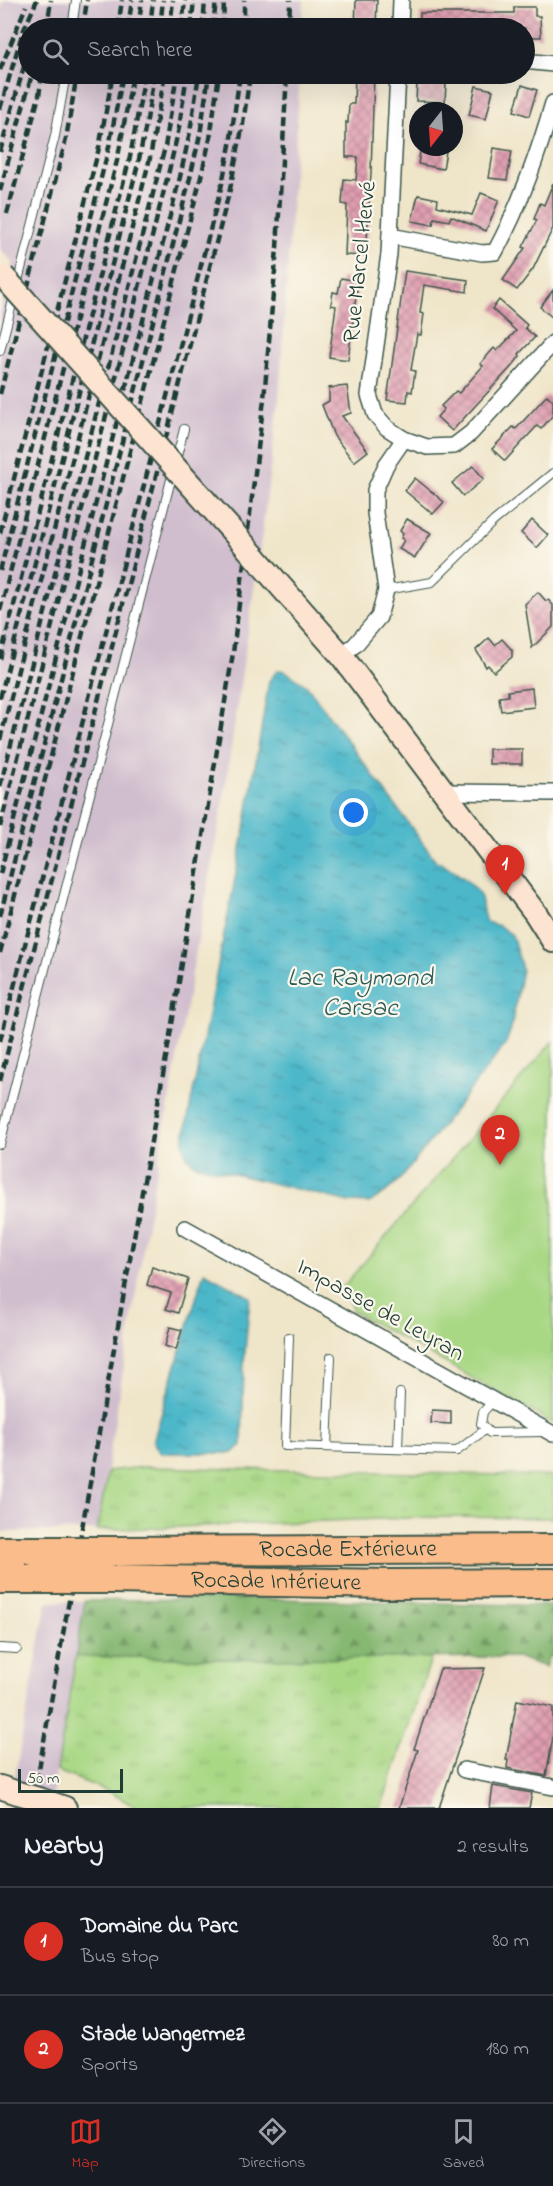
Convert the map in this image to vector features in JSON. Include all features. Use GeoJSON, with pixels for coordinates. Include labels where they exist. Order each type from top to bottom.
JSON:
{"type":"FeatureCollection","features":[{"type":"Feature","properties":{"kind":"highway","name":"Rocade Extérieure"},"geometry":{"type":"LineString","coordinates":[[0,1551],[553,1549]]}},
{"type":"Feature","properties":{"kind":"highway","name":"Rocade Intérieure"},"geometry":{"type":"LineString","coordinates":[[13,1579],[392,1584],[553,1583]]}},
{"type":"Feature","properties":{"kind":"street"},"geometry":{"type":"LineString","coordinates":[[400,0],[400,18]]}},
{"type":"Feature","properties":{"kind":"street"},"geometry":{"type":"LineString","coordinates":[[535,62],[553,64]]}},
{"type":"Feature","properties":{"kind":"street","name":"Rue Marcel Hervé"},"geometry":{"type":"LineString","coordinates":[[398,84],[389,254],[369,395],[375,414],[387,428],[404,439],[427,447],[454,446],[471,433],[553,343]]}},
{"type":"Feature","properties":{"kind":"street"},"geometry":{"type":"LineString","coordinates":[[390,236],[482,253],[495,252],[508,228],[535,163],[553,103]]}},
{"type":"Feature","properties":{"kind":"street"},"geometry":{"type":"LineString","coordinates":[[1,274],[341,655],[536,914],[553,941]]}},
{"type":"Feature","properties":{"kind":"street"},"geometry":{"type":"LineString","coordinates":[[341,655],[355,645],[379,617],[386,590],[375,513],[375,490],[386,465],[404,439]]}},
{"type":"Feature","properties":{"kind":"street"},"geometry":{"type":"LineString","coordinates":[[444,792],[553,794]]}},
{"type":"Feature","properties":{"kind":"street","name":"Impasse de Leyran"},"geometry":{"type":"LineString","coordinates":[[185,1228],[550,1433]]}},
{"type":"Feature","properties":{"kind":"street"},"geometry":{"type":"LineString","coordinates":[[464,1770],[553,1787]]}},
{"type":"Feature","properties":{"kind":"street"},"geometry":{"type":"LineString","coordinates":[[7,1789],[65,1808]]}},
{"type":"Feature","properties":{"kind":"lane"},"geometry":{"type":"LineString","coordinates":[[73,18],[76,0]]}},
{"type":"Feature","properties":{"kind":"lane"},"geometry":{"type":"LineString","coordinates":[[0,351],[55,136],[64,84]]}},
{"type":"Feature","properties":{"kind":"lane"},"geometry":{"type":"LineString","coordinates":[[0,1144],[184,429]]}},
{"type":"Feature","properties":{"kind":"lane"},"geometry":{"type":"LineString","coordinates":[[386,590],[432,582],[494,521],[553,473]]}},
{"type":"Feature","properties":{"kind":"lane"},"geometry":{"type":"LineString","coordinates":[[289,1337],[285,1446],[457,1451],[486,1429]]}},
{"type":"Feature","properties":{"kind":"lane"},"geometry":{"type":"LineString","coordinates":[[327,1447],[331,1357]]}},
{"type":"Feature","properties":{"kind":"lane"},"geometry":{"type":"LineString","coordinates":[[398,1449],[400,1393]]}},
{"type":"Feature","properties":{"kind":"lane"},"geometry":{"type":"LineString","coordinates":[[493,1401],[483,1412],[481,1424],[490,1433],[550,1433]]}},
{"type":"Feature","properties":{"kind":"lane"},"geometry":{"type":"LineString","coordinates":[[0,1648],[17,1649]]}},
{"type":"Feature","properties":{"kind":"shaded area"},"geometry":{"type":"Polygon","coordinates":[[[6,0],[304,0],[303,18],[18,18],[18,84],[299,84],[279,399],[263,526],[225,790],[148,1219],[97,1530],[0,1532],[0,310],[13,262],[0,249],[0,8],[6,0]]]}},
{"type":"Feature","properties":{"kind":"shaded area"},"geometry":{"type":"Polygon","coordinates":[[[85,1601],[50,1808],[9,1808],[47,1602],[85,1601]]]}},
{"type":"Feature","properties":{"kind":"green space"},"geometry":{"type":"Polygon","coordinates":[[[553,1041],[553,1423],[354,1312],[342,1288],[553,1041]]]}},
{"type":"Feature","properties":{"kind":"green space"},"geometry":{"type":"Polygon","coordinates":[[[145,1467],[553,1476],[553,1518],[431,1517],[97,1530],[108,1471],[145,1467]]]}},
{"type":"Feature","properties":{"kind":"green space"},"geometry":{"type":"Polygon","coordinates":[[[236,1598],[553,1606],[553,1656],[549,1656],[545,1667],[517,1657],[232,1659],[76,1656],[85,1601],[236,1598]]]}},
{"type":"Feature","properties":{"kind":"green space"},"geometry":{"type":"Polygon","coordinates":[[[76,1656],[232,1659],[432,1656],[381,1808],[137,1808],[110,1792],[57,1771],[76,1656]]]}},
{"type":"Feature","properties":{"kind":"water","name":"Lac Raymond Carsac"},"geometry":{"type":"Polygon","coordinates":[[[278,670],[285,671],[308,687],[436,861],[455,872],[474,888],[481,898],[486,922],[499,926],[512,935],[522,969],[511,1029],[505,1045],[404,1175],[386,1192],[369,1203],[349,1202],[194,1164],[186,1155],[183,1143],[245,828],[269,681],[278,670]]]}},
{"type":"Feature","properties":{"kind":"water"},"geometry":{"type":"Polygon","coordinates":[[[204,1272],[250,1297],[244,1362],[242,1445],[233,1453],[161,1453],[153,1442],[204,1272]]]}},
{"type":"Feature","properties":{"kind":"building"},"geometry":{"type":"Polygon","coordinates":[[[356,0],[377,0],[376,18],[355,18],[356,0]]]}},
{"type":"Feature","properties":{"kind":"building"},"geometry":{"type":"Polygon","coordinates":[[[514,7],[535,7],[535,16],[540,16],[541,37],[535,37],[535,18],[420,18],[420,13],[514,13],[514,7]]]}},
{"type":"Feature","properties":{"kind":"building"},"geometry":{"type":"Polygon","coordinates":[[[355,84],[374,84],[366,256],[345,255],[347,205],[342,204],[344,179],[356,180],[358,157],[346,157],[346,122],[348,123],[349,104],[354,104],[355,84]]]}},
{"type":"Feature","properties":{"kind":"building"},"geometry":{"type":"Polygon","coordinates":[[[417,84],[446,84],[445,102],[416,101],[417,84]]]}},
{"type":"Feature","properties":{"kind":"building"},"geometry":{"type":"Polygon","coordinates":[[[522,85],[537,90],[529,116],[514,111],[522,85]]]}},
{"type":"Feature","properties":{"kind":"building"},"geometry":{"type":"Polygon","coordinates":[[[476,86],[493,90],[486,119],[469,115],[476,86]]]}},
{"type":"Feature","properties":{"kind":"building"},"geometry":{"type":"Polygon","coordinates":[[[494,148],[512,151],[507,180],[489,178],[494,148]]]}},
{"type":"Feature","properties":{"kind":"building"},"geometry":{"type":"Polygon","coordinates":[[[419,156],[445,156],[443,169],[418,164],[419,156]]]}},
{"type":"Feature","properties":{"kind":"building"},"geometry":{"type":"Polygon","coordinates":[[[553,183],[553,228],[533,269],[517,290],[503,280],[525,248],[523,247],[537,220],[534,219],[540,203],[544,205],[553,183]]]}},
{"type":"Feature","properties":{"kind":"building"},"geometry":{"type":"Polygon","coordinates":[[[481,193],[499,200],[486,231],[451,216],[449,221],[434,218],[433,225],[412,221],[418,195],[438,199],[437,206],[472,215],[481,193]]]}},
{"type":"Feature","properties":{"kind":"building"},"geometry":{"type":"Polygon","coordinates":[[[405,271],[468,280],[467,292],[424,285],[420,313],[424,314],[421,335],[417,334],[411,370],[415,371],[412,392],[408,391],[407,402],[387,400],[405,271]]]}},
{"type":"Feature","properties":{"kind":"building"},"geometry":{"type":"Polygon","coordinates":[[[341,278],[358,281],[348,360],[329,357],[336,306],[331,305],[333,292],[338,293],[341,278]]]}},
{"type":"Feature","properties":{"kind":"building"},"geometry":{"type":"Polygon","coordinates":[[[553,290],[553,318],[540,307],[553,290]]]}},
{"type":"Feature","properties":{"kind":"building"},"geometry":{"type":"Polygon","coordinates":[[[499,300],[527,325],[525,328],[535,337],[519,354],[514,364],[452,431],[437,417],[444,409],[441,406],[456,391],[459,393],[483,366],[480,364],[494,348],[497,351],[516,331],[492,309],[499,300]]]}},
{"type":"Feature","properties":{"kind":"building"},"geometry":{"type":"Polygon","coordinates":[[[347,386],[351,413],[342,416],[368,451],[354,462],[334,436],[322,405],[329,401],[329,388],[347,386]]]}},
{"type":"Feature","properties":{"kind":"building"},"geometry":{"type":"Polygon","coordinates":[[[547,395],[553,401],[553,415],[541,429],[537,426],[505,461],[492,449],[513,427],[516,429],[547,395]]]}},
{"type":"Feature","properties":{"kind":"building"},"geometry":{"type":"Polygon","coordinates":[[[473,466],[484,479],[463,496],[452,483],[473,466]]]}},
{"type":"Feature","properties":{"kind":"building"},"geometry":{"type":"Polygon","coordinates":[[[415,478],[444,502],[433,514],[405,491],[415,478]]]}},
{"type":"Feature","properties":{"kind":"building"},"geometry":{"type":"Polygon","coordinates":[[[407,519],[431,533],[415,558],[399,549],[404,540],[401,538],[403,534],[400,531],[407,519]]]}},
{"type":"Feature","properties":{"kind":"building"},"geometry":{"type":"Polygon","coordinates":[[[532,520],[548,535],[537,548],[521,533],[532,520]]]}},
{"type":"Feature","properties":{"kind":"building"},"geometry":{"type":"Polygon","coordinates":[[[538,592],[553,605],[553,627],[532,648],[525,604],[538,592]]]}},
{"type":"Feature","properties":{"kind":"building"},"geometry":{"type":"Polygon","coordinates":[[[489,638],[495,645],[502,639],[512,650],[512,657],[494,672],[488,665],[486,667],[476,650],[489,638]]]}},
{"type":"Feature","properties":{"kind":"building"},"geometry":{"type":"Polygon","coordinates":[[[532,688],[534,707],[501,711],[499,697],[508,696],[508,691],[532,688]]]}},
{"type":"Feature","properties":{"kind":"building"},"geometry":{"type":"Polygon","coordinates":[[[489,749],[522,749],[522,764],[489,764],[489,749]]]}},
{"type":"Feature","properties":{"kind":"building"},"geometry":{"type":"Polygon","coordinates":[[[152,1267],[188,1279],[178,1313],[166,1309],[171,1293],[147,1285],[152,1267]]]}},
{"type":"Feature","properties":{"kind":"building"},"geometry":{"type":"Polygon","coordinates":[[[170,1327],[182,1330],[176,1350],[165,1346],[170,1327]]]}},
{"type":"Feature","properties":{"kind":"building"},"geometry":{"type":"Polygon","coordinates":[[[432,1410],[451,1411],[451,1424],[431,1423],[432,1410]]]}},
{"type":"Feature","properties":{"kind":"building"},"geometry":{"type":"Polygon","coordinates":[[[485,1668],[439,1808],[399,1808],[418,1750],[414,1749],[440,1669],[485,1668]]]}},
{"type":"Feature","properties":{"kind":"building"},"geometry":{"type":"Polygon","coordinates":[[[517,1700],[553,1707],[553,1737],[546,1776],[507,1768],[508,1760],[506,1760],[517,1700]]]}},
{"type":"Feature","properties":{"kind":"building"},"geometry":{"type":"Polygon","coordinates":[[[493,1786],[532,1793],[529,1808],[490,1808],[493,1786]]]}},
{"type":"Feature","properties":{"kind":"railway"},"geometry":{"type":"LineString","coordinates":[[29,18],[37,0]]}},
{"type":"Feature","properties":{"kind":"railway"},"geometry":{"type":"LineString","coordinates":[[48,18],[51,0]]}},
{"type":"Feature","properties":{"kind":"railway"},"geometry":{"type":"LineString","coordinates":[[84,18],[87,0]]}},
{"type":"Feature","properties":{"kind":"railway"},"geometry":{"type":"LineString","coordinates":[[119,18],[122,0]]}},
{"type":"Feature","properties":{"kind":"railway"},"geometry":{"type":"LineString","coordinates":[[129,18],[132,0]]}},
{"type":"Feature","properties":{"kind":"railway"},"geometry":{"type":"LineString","coordinates":[[139,18],[142,0]]}},
{"type":"Feature","properties":{"kind":"railway"},"geometry":{"type":"LineString","coordinates":[[151,18],[153,0]]}},
{"type":"Feature","properties":{"kind":"railway"},"geometry":{"type":"LineString","coordinates":[[161,18],[163,0]]}},
{"type":"Feature","properties":{"kind":"railway"},"geometry":{"type":"LineString","coordinates":[[171,18],[173,0]]}},
{"type":"Feature","properties":{"kind":"railway"},"geometry":{"type":"LineString","coordinates":[[183,18],[185,0]]}},
{"type":"Feature","properties":{"kind":"railway"},"geometry":{"type":"LineString","coordinates":[[192,18],[194,0]]}},
{"type":"Feature","properties":{"kind":"railway"},"geometry":{"type":"LineString","coordinates":[[204,18],[205,0]]}},
{"type":"Feature","properties":{"kind":"railway"},"geometry":{"type":"LineString","coordinates":[[214,18],[216,0]]}},
{"type":"Feature","properties":{"kind":"railway"},"geometry":{"type":"LineString","coordinates":[[223,18],[224,0]]}},
{"type":"Feature","properties":{"kind":"railway"},"geometry":{"type":"LineString","coordinates":[[244,0],[244,18]]}},
{"type":"Feature","properties":{"kind":"railway"},"geometry":{"type":"LineString","coordinates":[[289,18],[290,0]]}},
{"type":"Feature","properties":{"kind":"railway"},"geometry":{"type":"LineString","coordinates":[[21,18],[26,6]]}},
{"type":"Feature","properties":{"kind":"railway"},"geometry":{"type":"LineString","coordinates":[[0,70],[18,26]]}},
{"type":"Feature","properties":{"kind":"railway"},"geometry":{"type":"LineString","coordinates":[[0,109],[18,48]]}},
{"type":"Feature","properties":{"kind":"railway"},"geometry":{"type":"LineString","coordinates":[[0,152],[19,84]]}},
{"type":"Feature","properties":{"kind":"railway"},"geometry":{"type":"LineString","coordinates":[[0,191],[29,84]]}},
{"type":"Feature","properties":{"kind":"railway"},"geometry":{"type":"LineString","coordinates":[[7,214],[41,84]]}},
{"type":"Feature","properties":{"kind":"railway"},"geometry":{"type":"LineString","coordinates":[[0,394],[66,139],[75,84]]}},
{"type":"Feature","properties":{"kind":"railway"},"geometry":{"type":"LineString","coordinates":[[0,533],[99,148],[111,84]]}},
{"type":"Feature","properties":{"kind":"railway"},"geometry":{"type":"LineString","coordinates":[[0,571],[109,147],[121,84]]}},
{"type":"Feature","properties":{"kind":"railway"},"geometry":{"type":"LineString","coordinates":[[0,611],[118,157],[131,84]]}},
{"type":"Feature","properties":{"kind":"railway"},"geometry":{"type":"LineString","coordinates":[[0,659],[130,157],[143,84]]}},
{"type":"Feature","properties":{"kind":"railway"},"geometry":{"type":"LineString","coordinates":[[0,698],[138,164],[152,84]]}},
{"type":"Feature","properties":{"kind":"railway"},"geometry":{"type":"LineString","coordinates":[[0,740],[150,158],[163,84]]}},
{"type":"Feature","properties":{"kind":"railway"},"geometry":{"type":"LineString","coordinates":[[0,787],[165,147],[175,84]]}},
{"type":"Feature","properties":{"kind":"railway"},"geometry":{"type":"LineString","coordinates":[[0,827],[168,175],[179,128],[186,84]]}},
{"type":"Feature","properties":{"kind":"railway"},"geometry":{"type":"LineString","coordinates":[[0,874],[180,177],[197,84]]}},
{"type":"Feature","properties":{"kind":"railway"},"geometry":{"type":"LineString","coordinates":[[0,916],[190,178],[200,135],[208,84]]}},
{"type":"Feature","properties":{"kind":"railway"},"geometry":{"type":"LineString","coordinates":[[0,953],[200,181],[210,139],[218,84]]}},
{"type":"Feature","properties":{"kind":"railway"},"geometry":{"type":"LineString","coordinates":[[0,1041],[222,184],[239,84]]}},
{"type":"Feature","properties":{"kind":"railway"},"geometry":{"type":"LineString","coordinates":[[0,1081],[230,189],[249,84]]}},
{"type":"Feature","properties":{"kind":"railway"},"geometry":{"type":"LineString","coordinates":[[32,1808],[172,1024],[233,653],[264,399],[277,248],[286,84]]}},
{"type":"Feature","properties":{"kind":"place","name":"Domaine du Parc"},"geometry":{"type":"Point","coordinates":[505,895]}},
{"type":"Feature","properties":{"kind":"place","name":"Stade Wangermez"},"geometry":{"type":"Point","coordinates":[500,1165]}}]}
